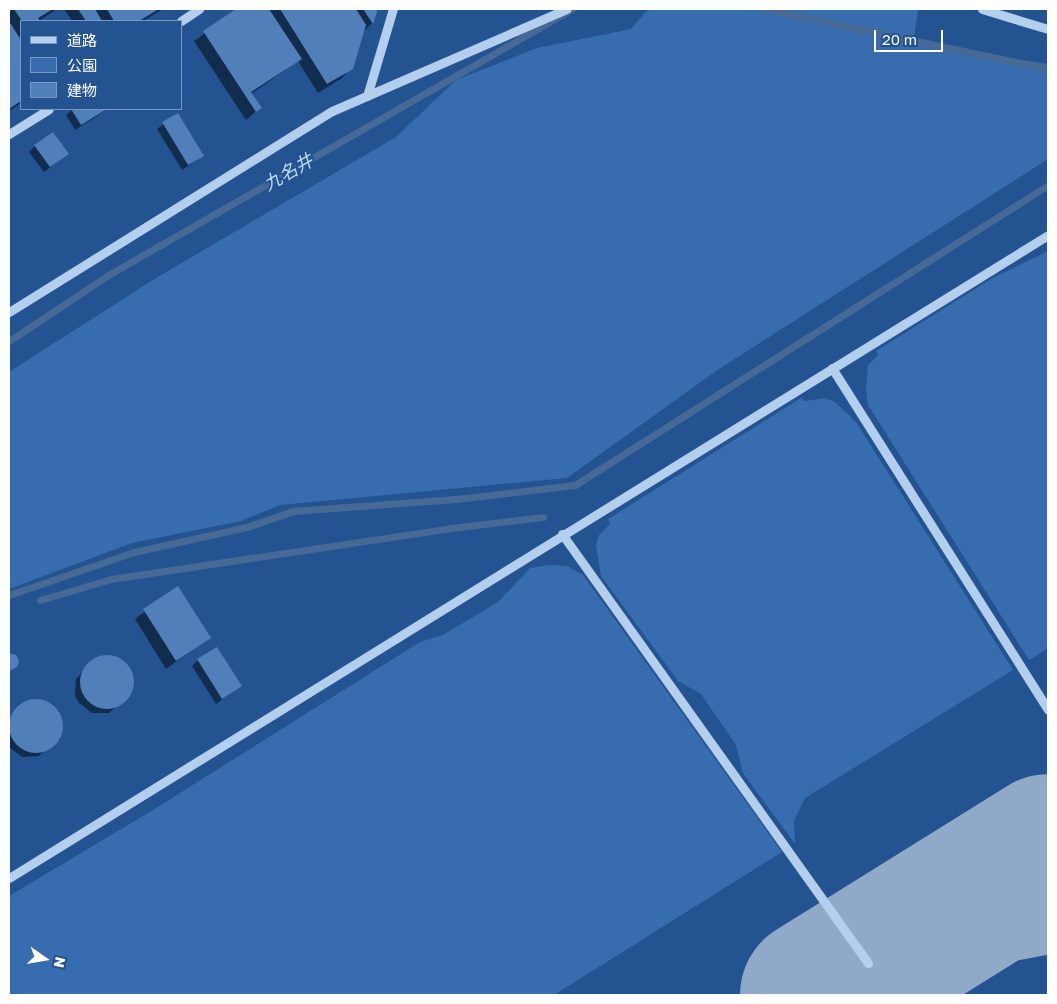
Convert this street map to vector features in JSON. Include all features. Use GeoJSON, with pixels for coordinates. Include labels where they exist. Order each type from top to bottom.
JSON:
{"type":"FeatureCollection","features":[{"type":"Feature","properties":{"kind":"street"},"geometry":{"type":"LineString","coordinates":[[182,20],[200,9]]}},
{"type":"Feature","properties":{"kind":"street"},"geometry":{"type":"LineString","coordinates":[[367,96],[393,9]]}},
{"type":"Feature","properties":{"kind":"street"},"geometry":{"type":"LineString","coordinates":[[9,312],[332,111],[567,9]]}},
{"type":"Feature","properties":{"kind":"street"},"geometry":{"type":"LineString","coordinates":[[982,9],[1048,30]]}},
{"type":"Feature","properties":{"kind":"street"},"geometry":{"type":"LineString","coordinates":[[9,134],[47,110]]}},
{"type":"Feature","properties":{"kind":"street"},"geometry":{"type":"LineString","coordinates":[[9,878],[562,534],[1048,235]]}},
{"type":"Feature","properties":{"kind":"street"},"geometry":{"type":"LineString","coordinates":[[832,368],[1048,710]]}},
{"type":"Feature","properties":{"kind":"street"},"geometry":{"type":"LineString","coordinates":[[562,534],[868,963]]}},
{"type":"Feature","properties":{"kind":"green space"},"geometry":{"type":"Polygon","coordinates":[[[648,9],[918,10],[913,44],[1048,64],[1048,159],[719,369],[567,478],[280,505],[241,521],[132,543],[9,589],[9,372],[156,278],[396,137],[456,80],[537,48],[631,29],[648,9]]]}},
{"type":"Feature","properties":{"kind":"green space"},"geometry":{"type":"Polygon","coordinates":[[[1048,251],[1048,648],[1029,660],[868,405],[866,389],[868,365],[878,355],[876,351],[991,279],[1048,251]]]}},
{"type":"Feature","properties":{"kind":"green space"},"geometry":{"type":"Polygon","coordinates":[[[801,398],[804,401],[825,398],[835,402],[856,422],[1013,670],[805,798],[794,821],[795,844],[743,773],[736,745],[701,694],[678,681],[601,576],[596,546],[599,535],[610,524],[608,519],[801,398]]]}},
{"type":"Feature","properties":{"kind":"green space"},"geometry":{"type":"Polygon","coordinates":[[[549,565],[567,566],[583,575],[782,852],[554,995],[9,995],[9,896],[153,810],[420,642],[443,635],[498,602],[530,568],[549,565]]]}},
{"type":"Feature","properties":{"kind":"building"},"geometry":{"type":"Polygon","coordinates":[[[14,9],[53,9],[38,18],[39,20],[21,20],[14,9]]]}},
{"type":"Feature","properties":{"kind":"building"},"geometry":{"type":"Polygon","coordinates":[[[78,9],[95,9],[101,20],[85,20],[78,9]]]}},
{"type":"Feature","properties":{"kind":"building"},"geometry":{"type":"Polygon","coordinates":[[[107,9],[159,9],[141,20],[113,20],[107,9]]]}},
{"type":"Feature","properties":{"kind":"building"},"geometry":{"type":"Polygon","coordinates":[[[236,9],[269,9],[302,59],[251,92],[262,108],[256,112],[203,31],[236,9]]]}},
{"type":"Feature","properties":{"kind":"building"},"geometry":{"type":"Polygon","coordinates":[[[280,9],[356,9],[366,25],[353,69],[327,84],[280,9]]]}},
{"type":"Feature","properties":{"kind":"building"},"geometry":{"type":"Polygon","coordinates":[[[363,9],[378,9],[373,24],[363,9]]]}},
{"type":"Feature","properties":{"kind":"building"},"geometry":{"type":"Polygon","coordinates":[[[9,21],[20,38],[20,102],[9,109],[9,21]]]}},
{"type":"Feature","properties":{"kind":"building"},"geometry":{"type":"Polygon","coordinates":[[[72,110],[105,110],[81,125],[72,110]]]}},
{"type":"Feature","properties":{"kind":"building"},"geometry":{"type":"Polygon","coordinates":[[[178,113],[204,156],[188,165],[162,122],[178,113]]]}},
{"type":"Feature","properties":{"kind":"building"},"geometry":{"type":"Polygon","coordinates":[[[53,132],[69,154],[50,167],[34,145],[53,132]]]}},
{"type":"Feature","properties":{"kind":"building"},"geometry":{"type":"Polygon","coordinates":[[[178,586],[211,638],[176,661],[143,609],[178,586]]]}},
{"type":"Feature","properties":{"kind":"building"},"geometry":{"type":"Polygon","coordinates":[[[217,647],[242,686],[222,699],[197,659],[217,647]]]}},
{"type":"Feature","properties":{"kind":"building"},"geometry":{"type":"Polygon","coordinates":[[[9,653],[16,655],[19,661],[17,667],[9,671],[9,653]]]}},
{"type":"Feature","properties":{"kind":"building"},"geometry":{"type":"Polygon","coordinates":[[[107,655],[117,657],[126,663],[132,672],[134,682],[132,692],[126,701],[117,707],[107,709],[97,707],[88,701],[82,692],[80,682],[82,672],[88,663],[97,657],[107,655]]]}},
{"type":"Feature","properties":{"kind":"building"},"geometry":{"type":"Polygon","coordinates":[[[36,699],[46,701],[55,707],[61,716],[63,726],[61,736],[55,745],[46,751],[36,753],[26,751],[17,745],[11,736],[9,726],[11,716],[17,707],[26,701],[36,699]]]}},
{"type":"Feature","properties":{"kind":"waterway","name":"九名井"},"geometry":{"type":"LineString","coordinates":[[9,341],[110,274],[572,9]]}},
{"type":"Feature","properties":{"kind":"waterway","name":"九名井"},"geometry":{"type":"LineString","coordinates":[[764,9],[1048,69]]}},
{"type":"Feature","properties":{"kind":"waterway"},"geometry":{"type":"LineString","coordinates":[[9,595],[134,552],[247,527],[293,511],[456,499],[575,485],[1048,185]]}},
{"type":"Feature","properties":{"kind":"waterway"},"geometry":{"type":"LineString","coordinates":[[40,600],[111,579],[451,528],[543,517]]}},
{"type":"Feature","properties":{"kind":"taxiway"},"geometry":{"type":"LineString","coordinates":[[819,995],[871,969],[945,943],[1048,923]]}},
{"type":"Feature","properties":{"kind":"runway"},"geometry":{"type":"LineString","coordinates":[[817,995],[1048,851]]}}]}
